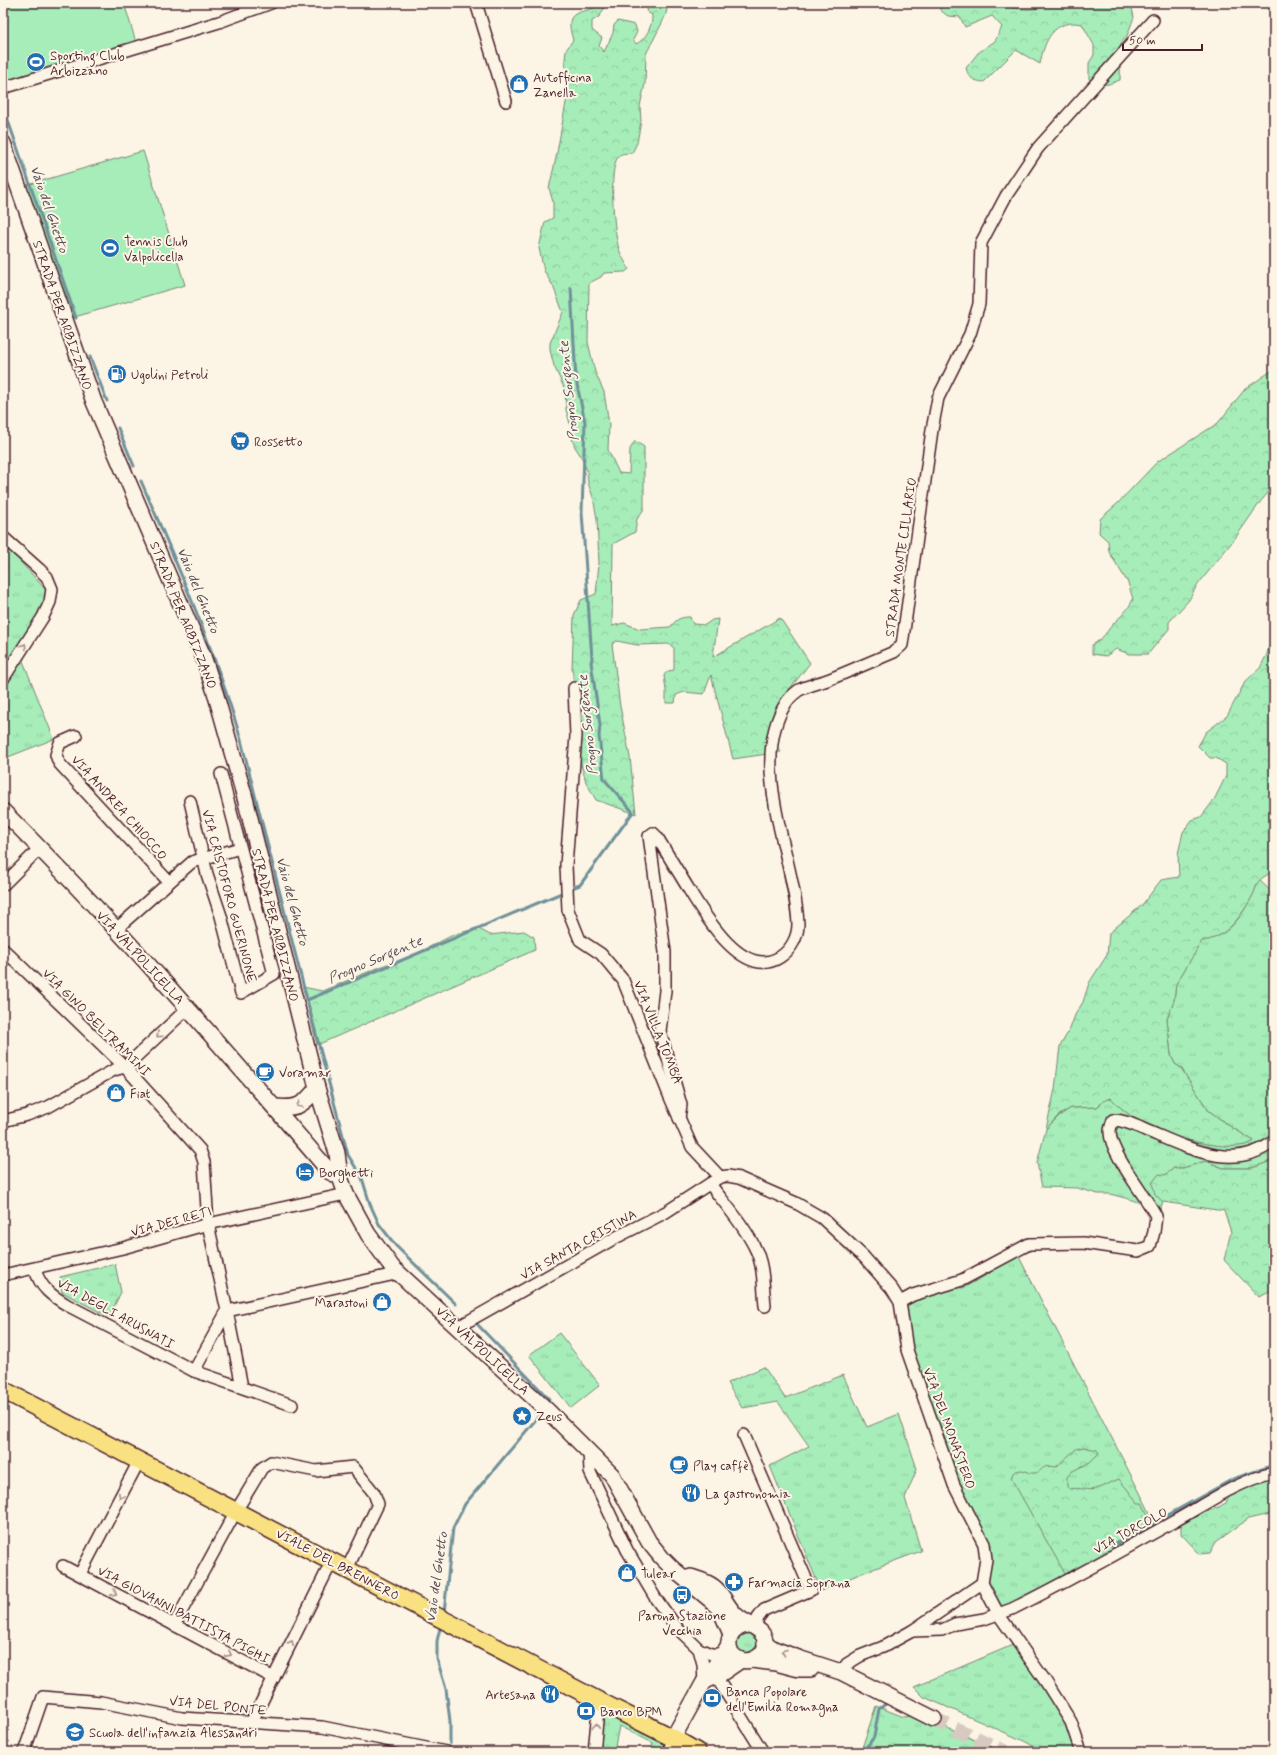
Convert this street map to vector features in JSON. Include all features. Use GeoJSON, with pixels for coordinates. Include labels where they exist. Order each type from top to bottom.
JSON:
{"type":"FeatureCollection","features":[{"type":"Feature","properties":{"kind":"main road","name":"STRADA PER ARBIZZANO"},"geometry":{"type":"LineString","coordinates":[[3,143],[94,402],[203,656],[215,692],[245,798],[317,1088],[337,1153],[340,1177],[346,1194]]}},
{"type":"Feature","properties":{"kind":"main road","name":"VIA VALPOLICELLA"},"geometry":{"type":"LineString","coordinates":[[3,811],[40,848],[188,1008],[330,1172],[340,1177]]}},
{"type":"Feature","properties":{"kind":"main road"},"geometry":{"type":"LineString","coordinates":[[275,1107],[290,1108],[301,1105],[317,1088]]}},
{"type":"Feature","properties":{"kind":"main road","name":"VIA VALPOLICELLA"},"geometry":{"type":"LineString","coordinates":[[346,1194],[368,1234],[392,1267],[589,1450],[612,1475],[649,1542],[662,1558],[719,1607],[728,1644]]}},
{"type":"Feature","properties":{"kind":"main road","name":"VIALE DEL BRENNERO"},"geometry":{"type":"LineString","coordinates":[[3,1390],[599,1701],[671,1745],[697,1752]]}},
{"type":"Feature","properties":{"kind":"main road"},"geometry":{"type":"LineString","coordinates":[[680,1574],[707,1583],[718,1590],[729,1608],[738,1617],[754,1626],[762,1633],[765,1643],[762,1654],[746,1660],[704,1682]]}},
{"type":"Feature","properties":{"kind":"main road"},"geometry":{"type":"LineString","coordinates":[[671,1745],[704,1682],[740,1626],[754,1626]]}},
{"type":"Feature","properties":{"kind":"main road"},"geometry":{"type":"LineString","coordinates":[[765,1643],[774,1649],[835,1671],[934,1718]]}},
{"type":"Feature","properties":{"kind":"main road"},"geometry":{"type":"LineString","coordinates":[[728,1644],[733,1654],[746,1660],[776,1663],[799,1669],[835,1671]]}},
{"type":"Feature","properties":{"kind":"street"},"geometry":{"type":"LineString","coordinates":[[3,88],[219,22],[271,3]]}},
{"type":"Feature","properties":{"kind":"street"},"geometry":{"type":"LineString","coordinates":[[476,3],[506,101]]}},
{"type":"Feature","properties":{"kind":"street","name":"STRADA MONTE CILLARIO"},"geometry":{"type":"LineString","coordinates":[[679,1118],[681,1105],[660,1031],[665,991],[665,952],[648,836],[653,833],[657,837],[711,924],[737,951],[748,958],[761,962],[775,961],[785,954],[793,945],[798,926],[796,904],[772,792],[772,740],[778,721],[786,703],[800,690],[894,652],[902,645],[933,423],[938,398],[970,334],[980,304],[981,243],[1006,196],[1038,148],[1153,20]]}},
{"type":"Feature","properties":{"kind":"street"},"geometry":{"type":"LineString","coordinates":[[3,537],[47,577],[52,589],[50,602],[42,617],[3,679]]}},
{"type":"Feature","properties":{"kind":"street","name":"VIA VILLA TOMBA"},"geometry":{"type":"LineString","coordinates":[[574,688],[576,736],[566,865],[568,910],[580,940],[601,954],[623,980],[692,1147],[724,1177]]}},
{"type":"Feature","properties":{"kind":"street","name":"VIA ANDREA CHIOCCO"},"geometry":{"type":"LineString","coordinates":[[76,736],[60,743],[56,754],[59,763],[169,882]]}},
{"type":"Feature","properties":{"kind":"street","name":"VIA CRISTOFORO GUERINONE"},"geometry":{"type":"LineString","coordinates":[[190,802],[205,858],[207,874],[241,994],[274,974],[221,774]]}},
{"type":"Feature","properties":{"kind":"street"},"geometry":{"type":"LineString","coordinates":[[3,885],[40,848]]}},
{"type":"Feature","properties":{"kind":"street","name":"VIA ANDREA CHIOCCO"},"geometry":{"type":"LineString","coordinates":[[115,930],[192,862],[240,848]]}},
{"type":"Feature","properties":{"kind":"street","name":"VIA GINO BELTRAMINI"},"geometry":{"type":"LineString","coordinates":[[3,949],[125,1067],[200,1150],[204,1162],[208,1224]]}},
{"type":"Feature","properties":{"kind":"street"},"geometry":{"type":"LineString","coordinates":[[3,1121],[27,1115],[48,1107],[114,1070],[125,1067],[188,1008]]}},
{"type":"Feature","properties":{"kind":"street"},"geometry":{"type":"LineString","coordinates":[[900,1302],[913,1295],[962,1280],[1029,1244],[1083,1243],[1138,1251],[1150,1246],[1156,1216],[1130,1177],[1114,1146],[1110,1132],[1113,1120],[1122,1120],[1163,1138],[1220,1157],[1240,1156],[1256,1152],[1274,1141]]}},
{"type":"Feature","properties":{"kind":"street","name":"VIA SANTA CRISTINA"},"geometry":{"type":"LineString","coordinates":[[458,1327],[615,1238],[666,1212],[710,1184],[724,1177]]}},
{"type":"Feature","properties":{"kind":"street","name":"VIA DEL MONASTERO"},"geometry":{"type":"LineString","coordinates":[[724,1177],[739,1178],[796,1203],[822,1218],[881,1274],[900,1302],[907,1350],[944,1458],[954,1485],[984,1544],[986,1559],[982,1583]]}},
{"type":"Feature","properties":{"kind":"street"},"geometry":{"type":"LineString","coordinates":[[710,1184],[746,1232],[756,1248],[762,1268],[765,1306]]}},
{"type":"Feature","properties":{"kind":"street","name":"VIA DEI RETI"},"geometry":{"type":"LineString","coordinates":[[3,1275],[123,1248],[208,1224],[346,1194]]}},
{"type":"Feature","properties":{"kind":"street"},"geometry":{"type":"LineString","coordinates":[[208,1224],[242,1387]]}},
{"type":"Feature","properties":{"kind":"street","name":"VIA DEGLI ARUSNATI"},"geometry":{"type":"LineString","coordinates":[[35,1269],[37,1278],[44,1289],[54,1297],[194,1371],[292,1405]]}},
{"type":"Feature","properties":{"kind":"street"},"geometry":{"type":"LineString","coordinates":[[194,1371],[227,1311],[400,1273]]}},
{"type":"Feature","properties":{"kind":"street"},"geometry":{"type":"LineString","coordinates":[[744,1435],[811,1590],[764,1610],[754,1626]]}},
{"type":"Feature","properties":{"kind":"street"},"geometry":{"type":"LineString","coordinates":[[589,1450],[590,1472],[627,1550],[668,1617],[699,1649],[711,1654],[728,1644]]}},
{"type":"Feature","properties":{"kind":"street","name":"VIA GIOVANNI BATTISTA PIGHI"},"geometry":{"type":"LineString","coordinates":[[80,1574],[139,1461]]}},
{"type":"Feature","properties":{"kind":"street"},"geometry":{"type":"LineString","coordinates":[[174,1625],[236,1511],[262,1468],[270,1462],[316,1471],[353,1467],[374,1493],[378,1504],[340,1565],[274,1678],[251,1723]]}},
{"type":"Feature","properties":{"kind":"street","name":"VIA TORCOLO"},"geometry":{"type":"LineString","coordinates":[[912,1631],[942,1630],[955,1624],[1000,1615],[1058,1586],[1233,1487],[1257,1477],[1274,1473]]}},
{"type":"Feature","properties":{"kind":"street","name":"VIA GIOVANNI BATTISTA PIGHI"},"geometry":{"type":"LineString","coordinates":[[63,1566],[274,1678]]}},
{"type":"Feature","properties":{"kind":"street"},"geometry":{"type":"LineString","coordinates":[[835,1671],[860,1656],[883,1647],[912,1631],[982,1583],[1000,1615],[1046,1682],[1071,1722],[1081,1752]]}},
{"type":"Feature","properties":{"kind":"street"},"geometry":{"type":"LineString","coordinates":[[699,1649],[703,1664],[704,1682]]}},
{"type":"Feature","properties":{"kind":"street"},"geometry":{"type":"LineString","coordinates":[[719,1675],[720,1683],[763,1752]]}},
{"type":"Feature","properties":{"kind":"street","name":"VIA DEL PONTE"},"geometry":{"type":"LineString","coordinates":[[24,1752],[43,1697],[101,1702],[182,1718],[322,1727],[446,1752]]}},
{"type":"Feature","properties":{"kind":"street"},"geometry":{"type":"LineString","coordinates":[[594,1752],[599,1701]]}},
{"type":"Feature","properties":{"kind":"green space","name":"Sporting Club Arbizzano"},"geometry":{"type":"Polygon","coordinates":[[[3,3],[124,3],[136,42],[3,82],[3,3]]]}},
{"type":"Feature","properties":{"kind":"green space"},"geometry":{"type":"Polygon","coordinates":[[[648,3],[672,3],[668,4],[666,14],[646,54],[645,84],[640,106],[641,121],[637,143],[632,153],[619,155],[615,164],[613,175],[613,202],[617,241],[621,254],[629,269],[625,272],[604,273],[601,277],[589,283],[588,342],[595,372],[604,392],[609,424],[608,450],[619,473],[629,474],[630,449],[635,441],[644,447],[644,509],[637,519],[635,532],[613,544],[612,626],[624,623],[640,629],[670,627],[679,619],[684,617],[690,617],[693,624],[705,625],[712,620],[718,619],[713,657],[780,618],[810,663],[785,695],[790,707],[773,742],[781,752],[733,759],[711,675],[704,694],[684,692],[676,695],[675,703],[666,703],[664,675],[668,671],[674,670],[674,648],[669,644],[637,645],[617,641],[612,644],[620,706],[630,757],[636,814],[596,800],[586,782],[581,764],[578,745],[579,710],[572,669],[574,615],[581,600],[596,594],[599,563],[597,519],[593,497],[588,483],[587,471],[571,436],[571,427],[566,410],[565,390],[554,366],[550,350],[550,343],[563,312],[553,286],[544,271],[539,248],[545,222],[553,218],[553,202],[549,188],[567,97],[565,59],[566,50],[573,40],[570,29],[572,17],[602,4],[604,8],[600,16],[592,21],[592,30],[602,38],[599,46],[604,52],[613,33],[614,25],[618,21],[635,25],[637,32],[633,40],[636,44],[645,36],[650,28],[652,19],[652,15],[647,12],[648,3]]]}},
{"type":"Feature","properties":{"kind":"green space"},"geometry":{"type":"Polygon","coordinates":[[[939,3],[993,3],[994,5],[1030,9],[1044,6],[1049,3],[1129,3],[1134,17],[1127,36],[1121,43],[1120,80],[1110,84],[1100,84],[1089,79],[1089,63],[1094,55],[1094,45],[1082,24],[1072,23],[1064,24],[1052,33],[1044,47],[1040,64],[1016,50],[984,82],[977,81],[970,77],[966,68],[978,53],[995,41],[1002,27],[992,16],[965,27],[960,17],[948,16],[940,10],[939,3]]]}},
{"type":"Feature","properties":{"kind":"green space","name":"Tennis Club Valpolicella"},"geometry":{"type":"Polygon","coordinates":[[[143,151],[185,285],[71,318],[24,186],[143,151]]]}},
{"type":"Feature","properties":{"kind":"green space"},"geometry":{"type":"Polygon","coordinates":[[[1274,369],[1274,486],[1196,587],[1189,600],[1169,622],[1169,629],[1148,654],[1129,654],[1116,649],[1106,656],[1092,654],[1092,645],[1103,637],[1126,611],[1133,599],[1128,583],[1109,552],[1108,541],[1099,533],[1100,519],[1117,504],[1157,462],[1218,423],[1245,389],[1274,369]]]}},
{"type":"Feature","properties":{"kind":"green space"},"geometry":{"type":"Polygon","coordinates":[[[7,547],[48,592],[23,661],[54,739],[3,759],[3,552],[7,547]]]}},
{"type":"Feature","properties":{"kind":"green space"},"geometry":{"type":"Polygon","coordinates":[[[1274,640],[1274,870],[1259,881],[1249,903],[1226,931],[1219,936],[1202,941],[1176,984],[1174,1000],[1167,1019],[1171,1055],[1175,1064],[1181,1068],[1208,1110],[1228,1125],[1254,1141],[1246,1145],[1221,1146],[1177,1137],[1143,1124],[1121,1108],[1111,1098],[1104,1101],[1097,1107],[1071,1108],[1058,1116],[1046,1129],[1055,1089],[1060,1046],[1083,1002],[1089,983],[1107,955],[1109,933],[1142,905],[1161,880],[1179,877],[1178,854],[1183,832],[1192,820],[1201,817],[1214,800],[1226,776],[1226,764],[1216,758],[1210,758],[1198,746],[1206,732],[1227,716],[1245,682],[1260,668],[1267,654],[1270,642],[1274,640]]]}},
{"type":"Feature","properties":{"kind":"green space"},"geometry":{"type":"Polygon","coordinates":[[[1259,880],[1274,894],[1274,1160],[1252,1168],[1223,1168],[1206,1161],[1183,1168],[1174,1168],[1165,1175],[1155,1194],[1163,1202],[1158,1214],[1143,1204],[1110,1194],[1098,1194],[1077,1188],[1042,1187],[1037,1163],[1046,1129],[1059,1116],[1071,1108],[1097,1107],[1104,1101],[1111,1098],[1121,1108],[1143,1124],[1177,1137],[1206,1143],[1234,1146],[1246,1145],[1254,1141],[1228,1125],[1208,1110],[1181,1068],[1175,1064],[1171,1055],[1167,1019],[1174,1000],[1176,984],[1202,940],[1213,938],[1222,934],[1231,927],[1250,900],[1259,880]]]}},
{"type":"Feature","properties":{"kind":"green space"},"geometry":{"type":"Polygon","coordinates":[[[477,928],[490,935],[524,931],[534,937],[535,950],[317,1045],[303,987],[322,991],[387,964],[396,964],[453,935],[477,928]]]}},
{"type":"Feature","properties":{"kind":"green space"},"geometry":{"type":"Polygon","coordinates":[[[1274,1160],[1274,1290],[1259,1297],[1224,1260],[1231,1232],[1224,1211],[1163,1202],[1155,1194],[1152,1183],[1159,1174],[1165,1175],[1174,1168],[1183,1168],[1206,1161],[1223,1168],[1252,1168],[1274,1160]]]}},
{"type":"Feature","properties":{"kind":"green space"},"geometry":{"type":"Polygon","coordinates":[[[1018,1255],[1157,1526],[1083,1569],[1000,1608],[986,1579],[985,1546],[968,1511],[917,1379],[904,1310],[911,1301],[955,1287],[963,1288],[1018,1255]]]}},
{"type":"Feature","properties":{"kind":"green space"},"geometry":{"type":"Polygon","coordinates":[[[115,1264],[121,1292],[109,1317],[62,1292],[60,1277],[115,1264]]]}},
{"type":"Feature","properties":{"kind":"green space"},"geometry":{"type":"Polygon","coordinates":[[[559,1333],[600,1385],[571,1408],[529,1355],[559,1333]]]}},
{"type":"Feature","properties":{"kind":"green space"},"geometry":{"type":"Polygon","coordinates":[[[764,1367],[785,1398],[843,1375],[867,1427],[899,1414],[917,1469],[905,1498],[921,1551],[857,1575],[821,1591],[770,1466],[809,1446],[778,1402],[742,1408],[727,1383],[764,1367]]]}},
{"type":"Feature","properties":{"kind":"green space"},"geometry":{"type":"Polygon","coordinates":[[[1083,1447],[1097,1450],[1099,1453],[1090,1462],[1071,1472],[1067,1477],[1067,1487],[1071,1489],[1077,1488],[1090,1490],[1102,1487],[1119,1479],[1138,1503],[1142,1503],[1155,1529],[1068,1579],[1011,1478],[1013,1473],[1020,1470],[1035,1473],[1044,1467],[1056,1467],[1076,1449],[1083,1447]]]}},
{"type":"Feature","properties":{"kind":"green space"},"geometry":{"type":"Polygon","coordinates":[[[1274,1477],[1274,1513],[1248,1519],[1216,1542],[1210,1553],[1200,1554],[1181,1534],[1181,1521],[1193,1513],[1211,1510],[1226,1503],[1233,1486],[1274,1477]]]}},
{"type":"Feature","properties":{"kind":"green space"},"geometry":{"type":"Polygon","coordinates":[[[756,1631],[761,1650],[743,1658],[732,1639],[734,1634],[756,1631]]]}},
{"type":"Feature","properties":{"kind":"green space"},"geometry":{"type":"Polygon","coordinates":[[[1022,1641],[1083,1752],[1044,1752],[1024,1741],[924,1697],[914,1687],[1022,1641]]]}},
{"type":"Feature","properties":{"kind":"green space"},"geometry":{"type":"Polygon","coordinates":[[[876,1706],[904,1717],[918,1715],[1002,1752],[861,1751],[876,1706]]]}},
{"type":"Feature","properties":{"kind":"green space"},"geometry":{"type":"Polygon","coordinates":[[[603,1708],[665,1741],[661,1752],[651,1752],[653,1743],[619,1726],[614,1752],[598,1752],[603,1708]]]}},
{"type":"Feature","properties":{"kind":"waterway","name":"Vaio del Ghetto"},"geometry":{"type":"LineString","coordinates":[[3,106],[76,318]]}},
{"type":"Feature","properties":{"kind":"waterway","name":"Progno Sorgente"},"geometry":{"type":"LineString","coordinates":[[569,889],[580,885],[633,812],[604,779],[599,736],[600,725],[591,662],[582,512],[585,422],[576,380],[571,288]]}},
{"type":"Feature","properties":{"kind":"waterway","name":"Vaio del Ghetto"},"geometry":{"type":"LineString","coordinates":[[90,357],[107,401]]}},
{"type":"Feature","properties":{"kind":"waterway","name":"Vaio del Ghetto"},"geometry":{"type":"LineString","coordinates":[[118,428],[134,466]]}},
{"type":"Feature","properties":{"kind":"waterway","name":"Vaio del Ghetto"},"geometry":{"type":"LineString","coordinates":[[141,481],[208,641],[231,707],[241,740],[348,1155],[362,1178],[370,1204],[379,1224],[396,1246],[456,1304]]}},
{"type":"Feature","properties":{"kind":"waterway","name":"Progno Sorgente"},"geometry":{"type":"LineString","coordinates":[[307,1000],[564,892]]}},
{"type":"Feature","properties":{"kind":"waterway","name":"Vaio del Ghetto"},"geometry":{"type":"LineString","coordinates":[[477,1324],[549,1399]]}},
{"type":"Feature","properties":{"kind":"waterway","name":"Vaio del Ghetto"},"geometry":{"type":"LineString","coordinates":[[444,1613],[453,1528],[465,1504],[538,1417]]}},
{"type":"Feature","properties":{"kind":"waterway"},"geometry":{"type":"LineString","coordinates":[[1112,1546],[1233,1479],[1274,1465]]}},
{"type":"Feature","properties":{"kind":"waterway","name":"Vaio del Ghetto"},"geometry":{"type":"LineString","coordinates":[[441,1624],[437,1641],[437,1659],[446,1689],[450,1721],[450,1744]]}},
{"type":"Feature","properties":{"kind":"waterway"},"geometry":{"type":"LineString","coordinates":[[863,1752],[874,1737],[879,1709],[887,1703]]}},
{"type":"Feature","properties":{"kind":"tunnel"},"geometry":{"type":"LineString","coordinates":[[934,1719],[1005,1752]]}},
{"type":"Feature","properties":{"kind":"place","name":"Sporting Club Arbizzano"},"geometry":{"type":"Point","coordinates":[36,62]}},
{"type":"Feature","properties":{"kind":"place","name":"Autofficina Zanella"},"geometry":{"type":"Point","coordinates":[519,84]}},
{"type":"Feature","properties":{"kind":"place","name":"Tennis Club Valpolicella"},"geometry":{"type":"Point","coordinates":[110,248]}},
{"type":"Feature","properties":{"kind":"place","name":"Ugolini Petroli"},"geometry":{"type":"Point","coordinates":[117,374]}},
{"type":"Feature","properties":{"kind":"place","name":"Rossetto"},"geometry":{"type":"Point","coordinates":[240,441]}},
{"type":"Feature","properties":{"kind":"place","name":"Voramar"},"geometry":{"type":"Point","coordinates":[265,1072]}},
{"type":"Feature","properties":{"kind":"place","name":"Fiat"},"geometry":{"type":"Point","coordinates":[116,1093]}},
{"type":"Feature","properties":{"kind":"place","name":"Borghetti"},"geometry":{"type":"Point","coordinates":[305,1172]}},
{"type":"Feature","properties":{"kind":"place","name":"Marastoni"},"geometry":{"type":"Point","coordinates":[382,1302]}},
{"type":"Feature","properties":{"kind":"place","name":"Zeus"},"geometry":{"type":"Point","coordinates":[522,1416]}},
{"type":"Feature","properties":{"kind":"place","name":"Play caffè"},"geometry":{"type":"Point","coordinates":[679,1465]}},
{"type":"Feature","properties":{"kind":"place","name":"La gastronomia"},"geometry":{"type":"Point","coordinates":[691,1493]}},
{"type":"Feature","properties":{"kind":"place","name":"Tulear"},"geometry":{"type":"Point","coordinates":[627,1573]}},
{"type":"Feature","properties":{"kind":"place","name":"Farmacia Soprana"},"geometry":{"type":"Point","coordinates":[734,1582]}},
{"type":"Feature","properties":{"kind":"place","name":"Parona Stazione Vecchia"},"geometry":{"type":"Point","coordinates":[682,1595]}},
{"type":"Feature","properties":{"kind":"place","name":"Artesana"},"geometry":{"type":"Point","coordinates":[550,1694]}},
{"type":"Feature","properties":{"kind":"place","name":"Banca Popolare dell'Emilia Romagna"},"geometry":{"type":"Point","coordinates":[712,1698]}},
{"type":"Feature","properties":{"kind":"place","name":"Banco BPM"},"geometry":{"type":"Point","coordinates":[586,1711]}},
{"type":"Feature","properties":{"kind":"place","name":"Scuola dell'infanzia Alessandri"},"geometry":{"type":"Point","coordinates":[75,1732]}}]}
